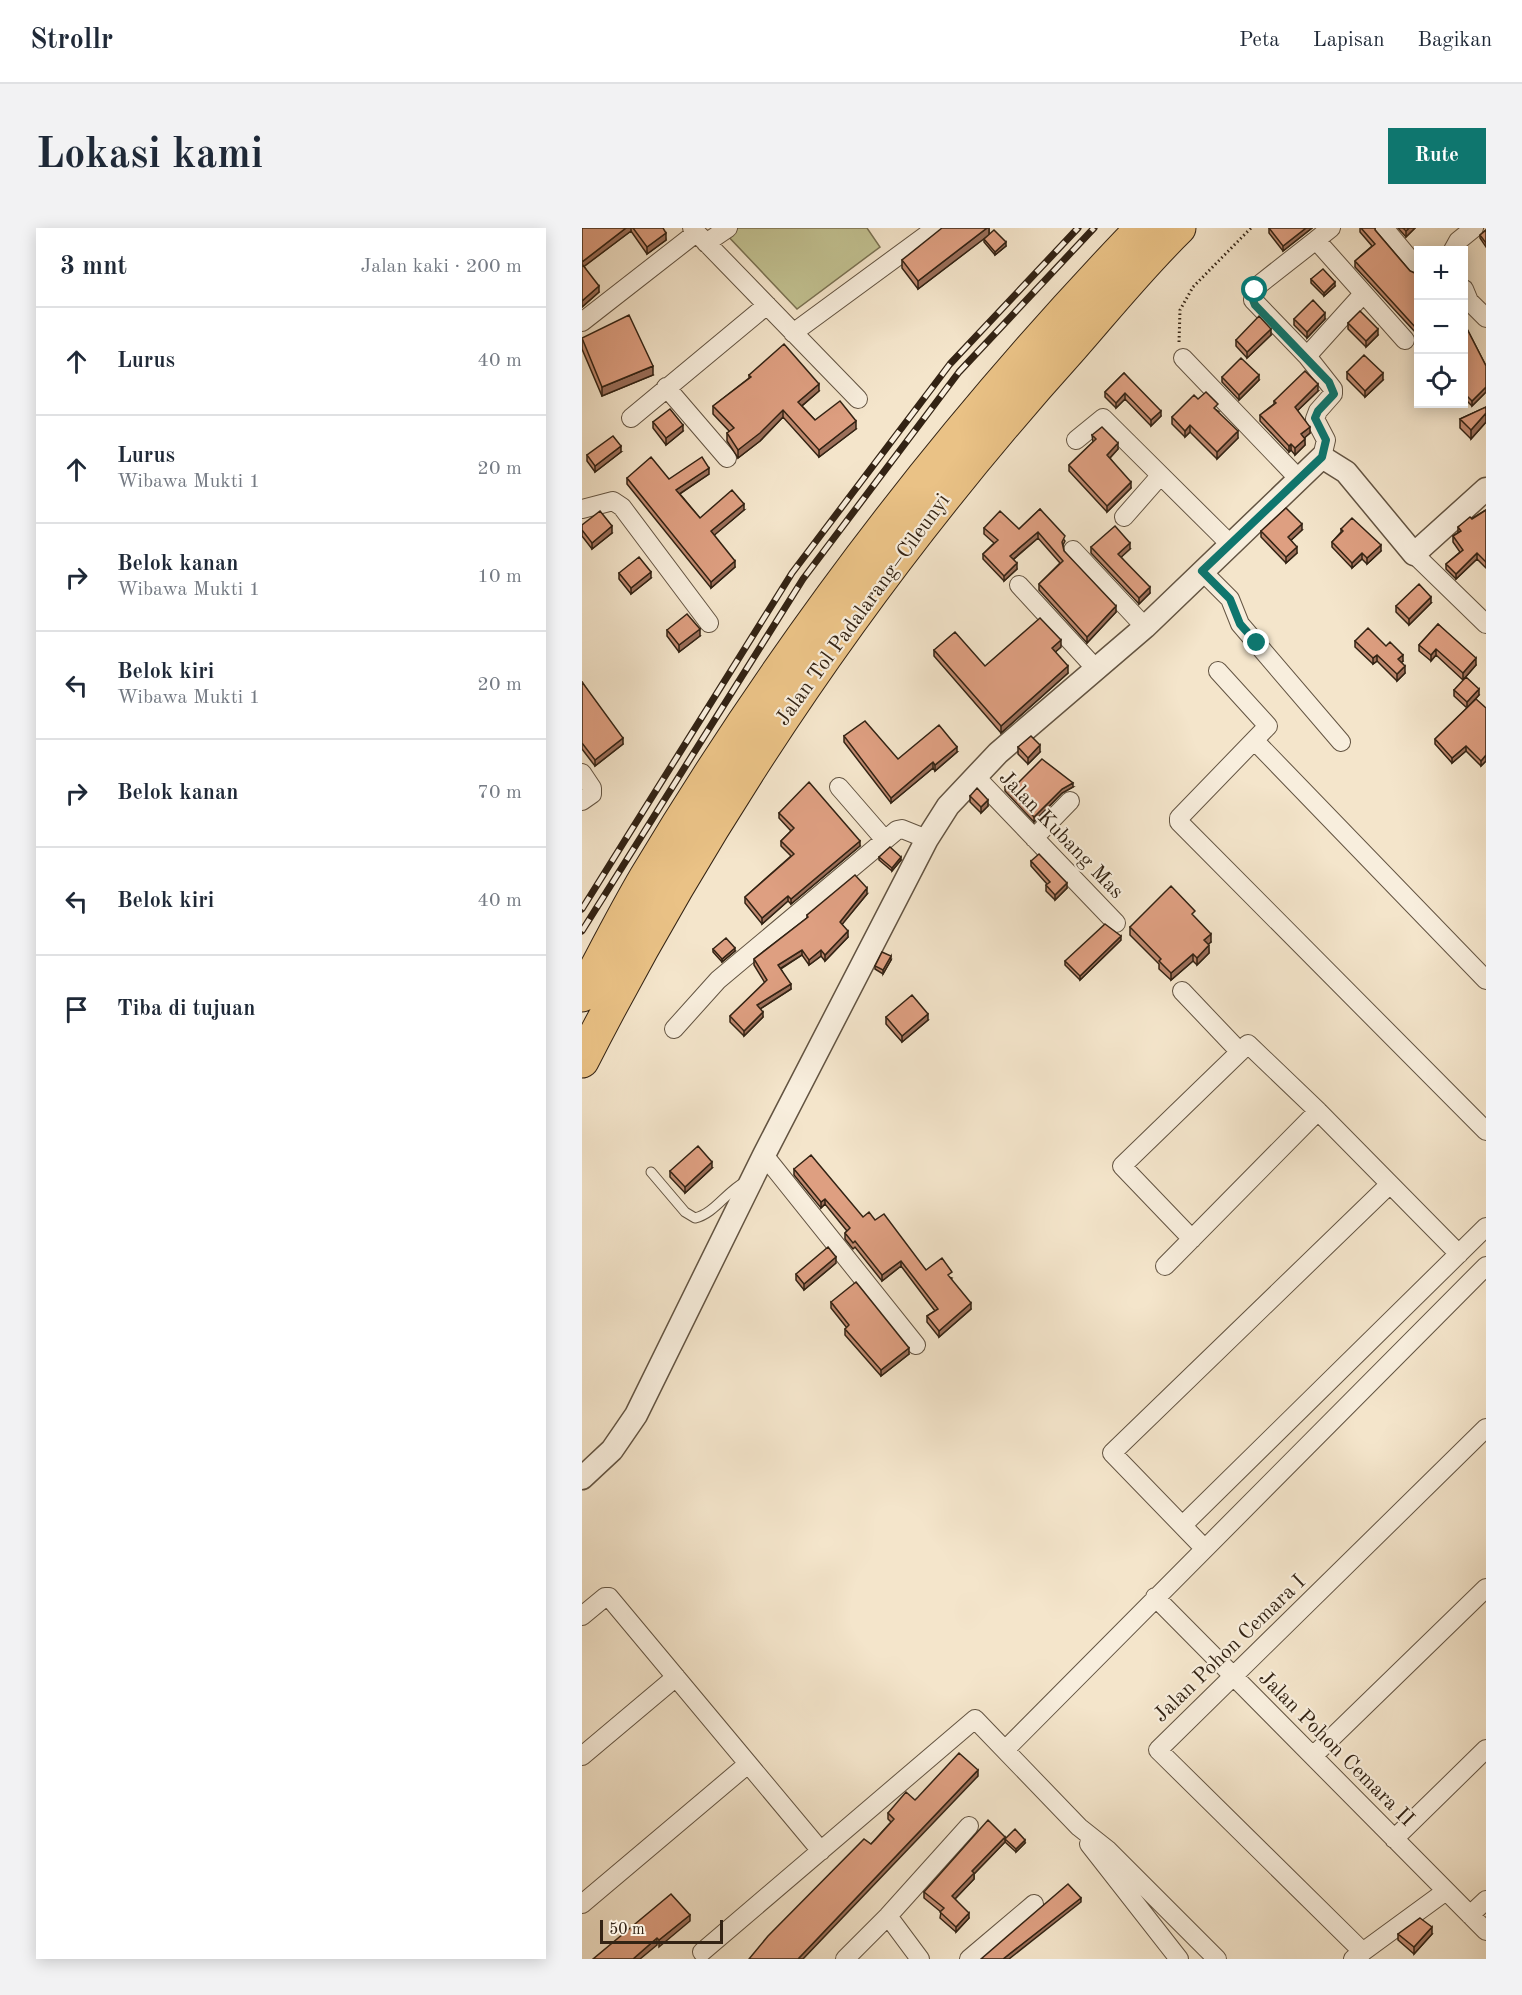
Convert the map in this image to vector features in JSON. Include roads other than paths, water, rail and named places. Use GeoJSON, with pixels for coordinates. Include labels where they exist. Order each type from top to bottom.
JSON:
{"type":"FeatureCollection","features":[{"type":"Feature","properties":{"kind":"highway","name":"Jalan Tol Padalarang–Cileunyi"},"geometry":{"type":"LineString","coordinates":[[582,995],[646,878],[785,661],[942,452],[1062,311],[1142,228]]}},
{"type":"Feature","properties":{"kind":"highway","name":"Jalan Tol Padalarang–Cileunyi"},"geometry":{"type":"LineString","coordinates":[[582,1061],[691,861],[814,668],[900,550],[995,432],[1179,228]]}},
{"type":"Feature","properties":{"kind":"street"},"geometry":{"type":"LineString","coordinates":[[582,322],[698,235],[728,228]]}},
{"type":"Feature","properties":{"kind":"street"},"geometry":{"type":"LineString","coordinates":[[794,333],[936,228]]}},
{"type":"Feature","properties":{"kind":"street"},"geometry":{"type":"LineString","coordinates":[[582,1478],[612,1450],[636,1415],[764,1155],[927,839],[948,806],[975,776],[1145,627],[1322,457],[1326,440],[1315,418],[1318,411],[1334,394],[1333,389],[1307,356],[1253,300],[1260,284],[1332,228]]}},
{"type":"Feature","properties":{"kind":"street"},"geometry":{"type":"LineString","coordinates":[[1384,228],[1414,263]]}},
{"type":"Feature","properties":{"kind":"street"},"geometry":{"type":"LineString","coordinates":[[1455,246],[1474,228]]}},
{"type":"Feature","properties":{"kind":"street"},"geometry":{"type":"LineString","coordinates":[[698,235],[858,399]]}},
{"type":"Feature","properties":{"kind":"street"},"geometry":{"type":"LineString","coordinates":[[1316,240],[1406,340]]}},
{"type":"Feature","properties":{"kind":"street"},"geometry":{"type":"LineString","coordinates":[[1307,356],[1364,294]]}},
{"type":"Feature","properties":{"kind":"street"},"geometry":{"type":"LineString","coordinates":[[1468,299],[1486,318]]}},
{"type":"Feature","properties":{"kind":"street"},"geometry":{"type":"LineString","coordinates":[[631,418],[768,305]]}},
{"type":"Feature","properties":{"kind":"street"},"geometry":{"type":"LineString","coordinates":[[1183,358],[1298,478]]}},
{"type":"Feature","properties":{"kind":"street"},"geometry":{"type":"LineString","coordinates":[[666,387],[727,458]]}},
{"type":"Feature","properties":{"kind":"street"},"geometry":{"type":"LineString","coordinates":[[1076,440],[1103,418],[1230,544]]}},
{"type":"Feature","properties":{"kind":"street"},"geometry":{"type":"LineString","coordinates":[[1322,457],[1346,472],[1414,554],[1486,624]]}},
{"type":"Feature","properties":{"kind":"street"},"geometry":{"type":"LineString","coordinates":[[1124,517],[1160,476]]}},
{"type":"Feature","properties":{"kind":"street"},"geometry":{"type":"LineString","coordinates":[[1414,554],[1486,489]]}},
{"type":"Feature","properties":{"kind":"street"},"geometry":{"type":"LineString","coordinates":[[582,508],[613,501],[622,507],[709,623]]}},
{"type":"Feature","properties":{"kind":"street"},"geometry":{"type":"LineString","coordinates":[[1072,550],[1145,627]]}},
{"type":"Feature","properties":{"kind":"street"},"geometry":{"type":"LineString","coordinates":[[1202,571],[1230,599],[1240,624],[1341,742]]}},
{"type":"Feature","properties":{"kind":"street"},"geometry":{"type":"LineString","coordinates":[[1019,585],[1097,670]]}},
{"type":"Feature","properties":{"kind":"street"},"geometry":{"type":"LineString","coordinates":[[1218,671],[1267,723],[1266,728],[1256,741],[1179,818],[1179,822],[1486,1131]]}},
{"type":"Feature","properties":{"kind":"street"},"geometry":{"type":"LineString","coordinates":[[1256,741],[1486,980]]}},
{"type":"Feature","properties":{"kind":"street"},"geometry":{"type":"LineString","coordinates":[[582,773],[592,788],[591,794],[582,801]]}},
{"type":"Feature","properties":{"kind":"street","name":"Jalan Kubang Mas"},"geometry":{"type":"LineString","coordinates":[[975,776],[1116,923]]}},
{"type":"Feature","properties":{"kind":"street"},"geometry":{"type":"LineString","coordinates":[[839,787],[885,840]]}},
{"type":"Feature","properties":{"kind":"street"},"geometry":{"type":"LineString","coordinates":[[1034,838],[1070,801]]}},
{"type":"Feature","properties":{"kind":"street"},"geometry":{"type":"LineString","coordinates":[[674,1029],[718,980],[897,830],[902,829],[927,839]]}},
{"type":"Feature","properties":{"kind":"street"},"geometry":{"type":"LineString","coordinates":[[1182,991],[1240,1052]]}},
{"type":"Feature","properties":{"kind":"street"},"geometry":{"type":"LineString","coordinates":[[1192,1239],[1122,1166],[1248,1044],[1318,1111],[1459,1254]]}},
{"type":"Feature","properties":{"kind":"street"},"geometry":{"type":"LineString","coordinates":[[1165,1266],[1318,1111]]}},
{"type":"Feature","properties":{"kind":"street"},"geometry":{"type":"LineString","coordinates":[[764,1155],[916,1346]]}},
{"type":"Feature","properties":{"kind":"street"},"geometry":{"type":"LineString","coordinates":[[1204,1548],[1112,1453],[1390,1184]]}},
{"type":"Feature","properties":{"kind":"street"},"geometry":{"type":"LineString","coordinates":[[1183,1524],[1486,1227]]}},
{"type":"Feature","properties":{"kind":"street"},"geometry":{"type":"LineString","coordinates":[[1005,1750],[1486,1266]]}},
{"type":"Feature","properties":{"kind":"street","name":"Jalan Pohon Cemara I"},"geometry":{"type":"LineString","coordinates":[[1358,1955],[1158,1750],[1486,1428]]}},
{"type":"Feature","properties":{"kind":"street"},"geometry":{"type":"LineString","coordinates":[[1313,1756],[1486,1588]]}},
{"type":"Feature","properties":{"kind":"street"},"geometry":{"type":"LineString","coordinates":[[582,1616],[609,1597],[821,1851]]}},
{"type":"Feature","properties":{"kind":"street","name":"Jalan Pohon Cemara II"},"geometry":{"type":"LineString","coordinates":[[1155,1597],[1486,1931]]}},
{"type":"Feature","properties":{"kind":"street"},"geometry":{"type":"LineString","coordinates":[[582,1756],[676,1677]]}},
{"type":"Feature","properties":{"kind":"street"},"geometry":{"type":"LineString","coordinates":[[702,1952],[972,1719],[978,1720],[1079,1827],[1108,1850],[1217,1959]]}},
{"type":"Feature","properties":{"kind":"street"},"geometry":{"type":"LineString","coordinates":[[1394,1839],[1486,1749]]}},
{"type":"Feature","properties":{"kind":"street"},"geometry":{"type":"LineString","coordinates":[[582,1904],[748,1764]]}},
{"type":"Feature","properties":{"kind":"street"},"geometry":{"type":"LineString","coordinates":[[845,1959],[888,1916],[969,1826]]}},
{"type":"Feature","properties":{"kind":"street"},"geometry":{"type":"LineString","coordinates":[[1079,1827],[1099,1857],[1179,1959]]}},
{"type":"Feature","properties":{"kind":"street"},"geometry":{"type":"LineString","coordinates":[[1358,1955],[1446,1891]]}},
{"type":"Feature","properties":{"kind":"street"},"geometry":{"type":"LineString","coordinates":[[1470,1916],[1486,1900]]}},
{"type":"Feature","properties":{"kind":"street"},"geometry":{"type":"LineString","coordinates":[[969,1959],[1034,1904]]}},
{"type":"Feature","properties":{"kind":"street"},"geometry":{"type":"LineString","coordinates":[[888,1916],[920,1959]]}},
{"type":"Feature","properties":{"kind":"lane"},"geometry":{"type":"LineString","coordinates":[[651,1172],[685,1212],[695,1218],[704,1216],[734,1188],[753,1179]]}},
{"type":"Feature","properties":{"kind":"railway"},"geometry":{"type":"LineString","coordinates":[[582,909],[792,573],[950,364],[1078,228]]}},
{"type":"Feature","properties":{"kind":"railway"},"geometry":{"type":"LineString","coordinates":[[582,931],[803,579],[959,372],[1094,228]]}}]}
